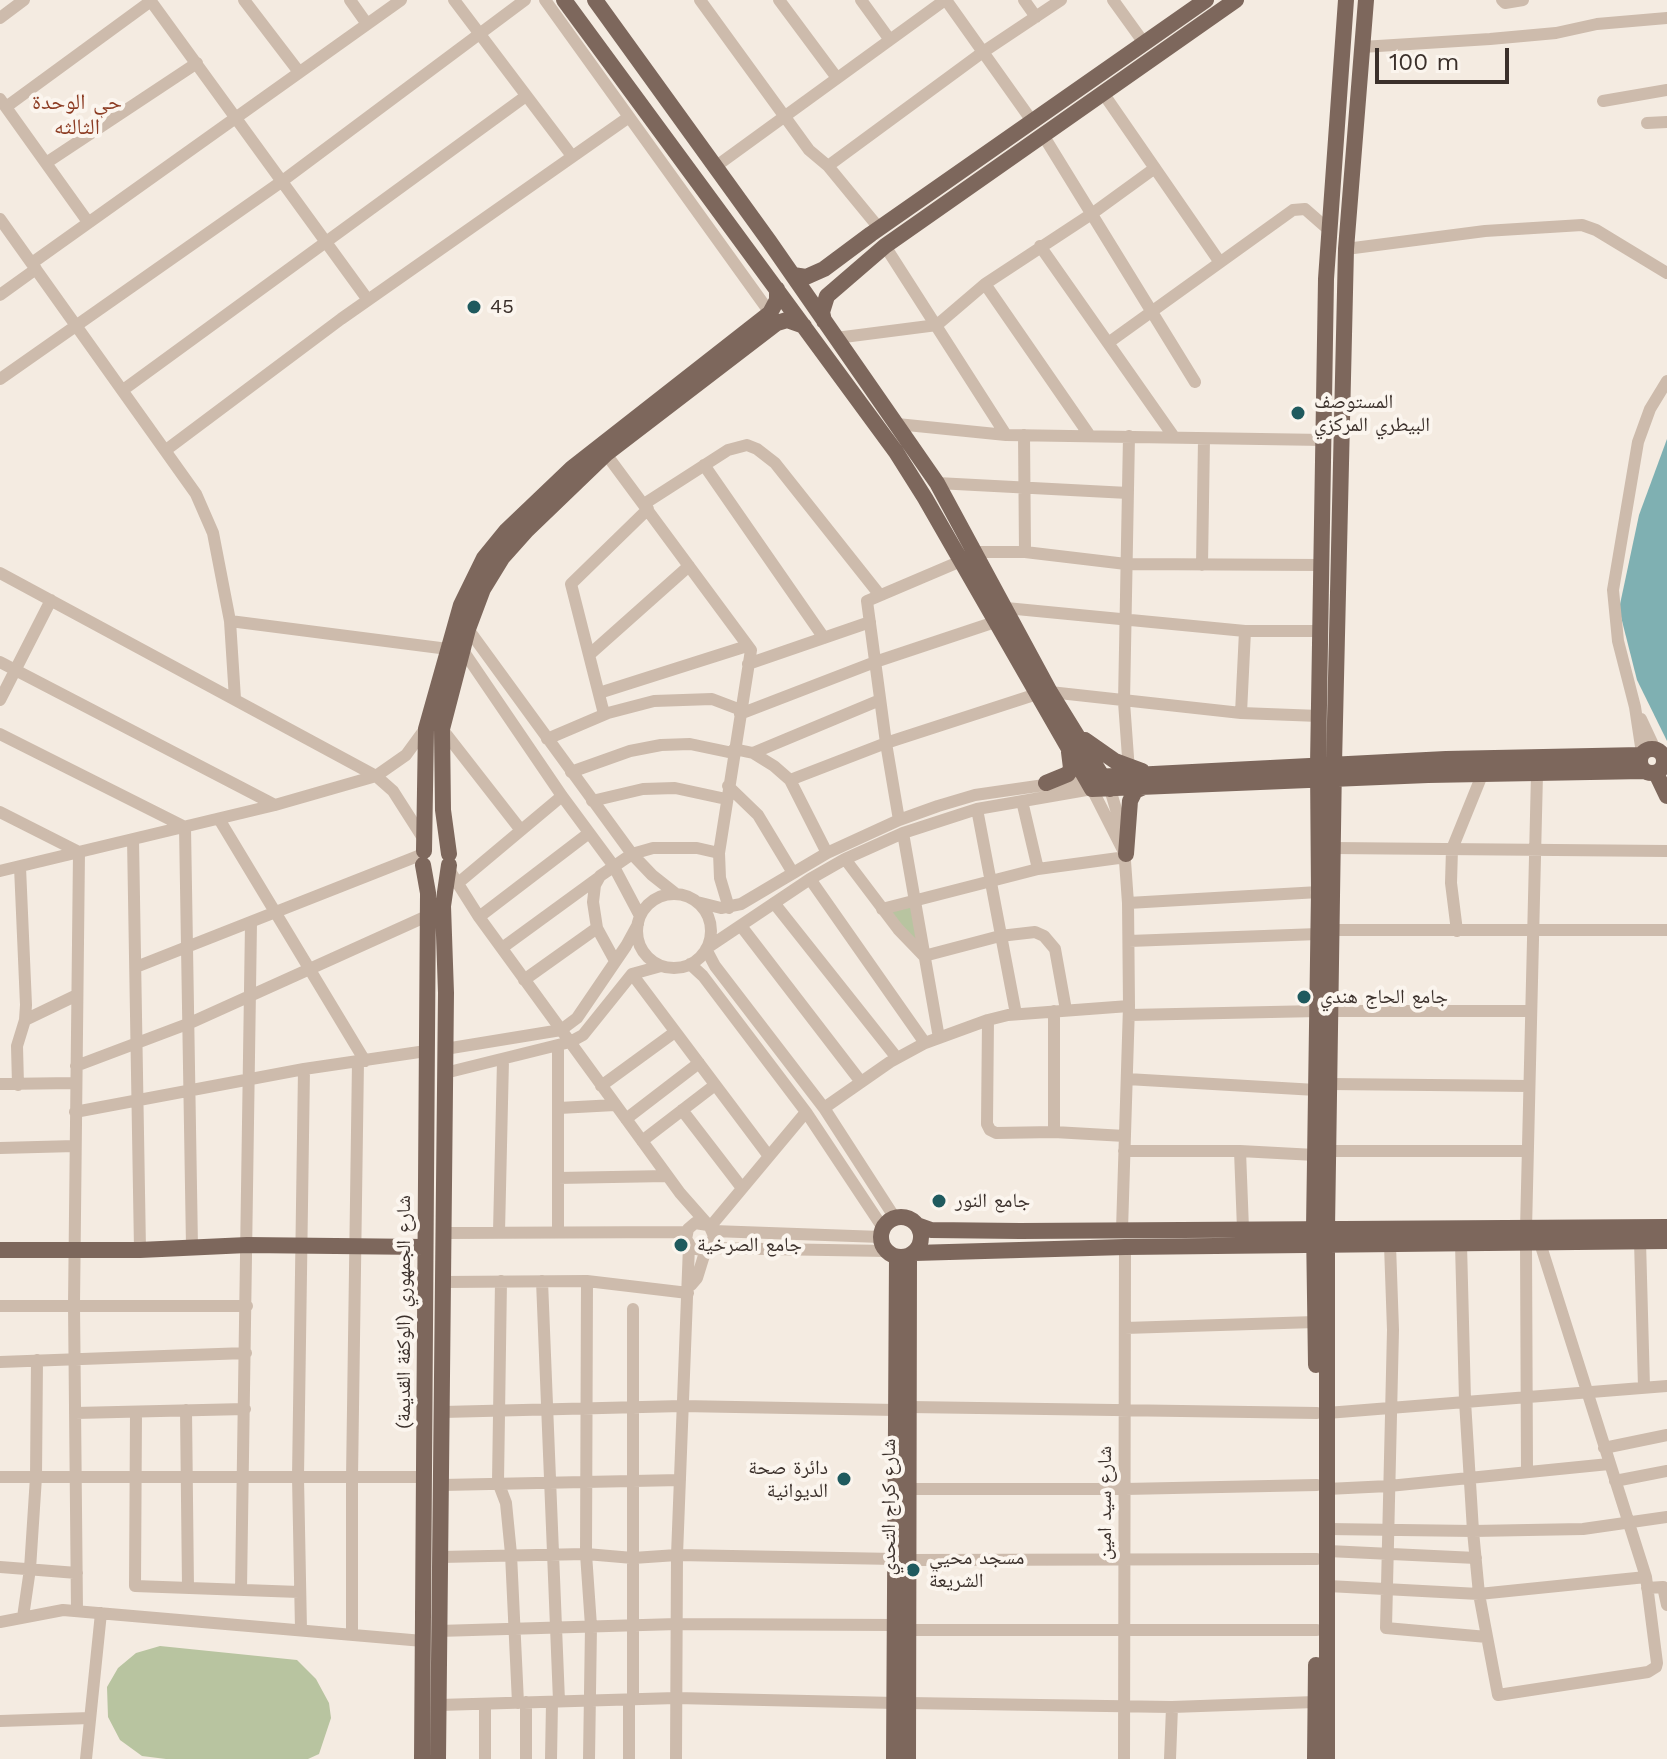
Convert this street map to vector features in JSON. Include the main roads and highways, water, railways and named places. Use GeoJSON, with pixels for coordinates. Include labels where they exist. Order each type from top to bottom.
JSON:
{"type":"FeatureCollection","features":[{"type":"Feature","properties":{"kind":"main road"},"geometry":{"type":"LineString","coordinates":[[564,0],[826,355],[1006,608],[1067,747],[1071,768],[1068,774],[1046,783]]}},
{"type":"Feature","properties":{"kind":"main road"},"geometry":{"type":"LineString","coordinates":[[595,0],[793,275],[937,483],[995,622],[1043,693],[1090,745],[1150,780]]}},
{"type":"Feature","properties":{"kind":"main road"},"geometry":{"type":"LineString","coordinates":[[793,275],[806,277],[824,269],[1206,0]]}},
{"type":"Feature","properties":{"kind":"main road"},"geometry":{"type":"LineString","coordinates":[[824,321],[822,312],[827,296],[885,246],[1236,0]]}},
{"type":"Feature","properties":{"kind":"main road"},"geometry":{"type":"LineString","coordinates":[[1315,1759],[1317,1630],[1322,1555],[1320,1228],[1325,932],[1333,848],[1319,716],[1321,565],[1329,230],[1346,7],[1334,0]]}},
{"type":"Feature","properties":{"kind":"main road"},"geometry":{"type":"LineString","coordinates":[[1325,932],[1319,892],[1346,249],[1366,0]]}},
{"type":"Feature","properties":{"kind":"main road"},"geometry":{"type":"LineString","coordinates":[[1067,97],[1076,112]]}},
{"type":"Feature","properties":{"kind":"main road"},"geometry":{"type":"LineString","coordinates":[[1334,148],[1354,149]]}},
{"type":"Feature","properties":{"kind":"main road"},"geometry":{"type":"LineString","coordinates":[[764,272],[764,263],[768,258],[780,258]]}},
{"type":"Feature","properties":{"kind":"main road"},"geometry":{"type":"LineString","coordinates":[[455,649],[468,629],[483,589],[502,558],[520,537],[606,454],[773,318],[777,289]]}},
{"type":"Feature","properties":{"kind":"main road"},"geometry":{"type":"LineString","coordinates":[[434,729],[471,581],[484,558],[506,531],[606,440],[773,318],[804,326]]}},
{"type":"Feature","properties":{"kind":"main road"},"geometry":{"type":"LineString","coordinates":[[826,355],[837,355],[842,349],[838,340]]}},
{"type":"Feature","properties":{"kind":"main road"},"geometry":{"type":"LineString","coordinates":[[1069,723],[1098,783]]}},
{"type":"Feature","properties":{"kind":"main road","name":"شارع الجمهوري (الوكفة القديمة)"},"geometry":{"type":"LineString","coordinates":[[422,1759],[428,893],[424,852],[434,729]]}},
{"type":"Feature","properties":{"kind":"main road","name":"شارع الجمهوري (الوكفة القديمة)"},"geometry":{"type":"LineString","coordinates":[[434,729],[449,864],[443,906],[445,1073],[438,1759]]}},
{"type":"Feature","properties":{"kind":"main road"},"geometry":{"type":"LineString","coordinates":[[1067,747],[1098,783]]}},
{"type":"Feature","properties":{"kind":"main road"},"geometry":{"type":"LineString","coordinates":[[1098,783],[1326,772],[1446,759],[1653,761]]}},
{"type":"Feature","properties":{"kind":"main road"},"geometry":{"type":"LineString","coordinates":[[1326,772],[1537,774],[1653,761]]}},
{"type":"Feature","properties":{"kind":"main road"},"geometry":{"type":"LineString","coordinates":[[1653,761],[1667,796]]}},
{"type":"Feature","properties":{"kind":"main road"},"geometry":{"type":"LineString","coordinates":[[1098,783],[1129,770]]}},
{"type":"Feature","properties":{"kind":"main road"},"geometry":{"type":"LineString","coordinates":[[1126,855],[1130,801],[1135,791],[1150,780]]}},
{"type":"Feature","properties":{"kind":"main road"},"geometry":{"type":"LineString","coordinates":[[442,846],[449,864],[436,874],[426,870],[424,852],[442,846]]}},
{"type":"Feature","properties":{"kind":"main road"},"geometry":{"type":"LineString","coordinates":[[425,1210],[444,1210]]}},
{"type":"Feature","properties":{"kind":"main road"},"geometry":{"type":"LineString","coordinates":[[902,1560],[903,1408],[895,1243],[908,1218],[931,1230],[1320,1246],[1461,1244],[1667,1227]]}},
{"type":"Feature","properties":{"kind":"main road"},"geometry":{"type":"LineString","coordinates":[[895,1243],[921,1237],[917,1225]]}},
{"type":"Feature","properties":{"kind":"main road"},"geometry":{"type":"LineString","coordinates":[[895,1243],[1124,1238],[1243,1229],[1320,1228],[1667,1241]]}},
{"type":"Feature","properties":{"kind":"main road"},"geometry":{"type":"LineString","coordinates":[[0,1250],[140,1250],[247,1245],[424,1247]]}},
{"type":"Feature","properties":{"kind":"main road"},"geometry":{"type":"LineString","coordinates":[[1320,1246],[1315,1322],[1322,1413]]}},
{"type":"Feature","properties":{"kind":"main road"},"geometry":{"type":"LineString","coordinates":[[424,1302],[443,1302]]}},
{"type":"Feature","properties":{"kind":"main road","name":"شارع كراج التحدي"},"geometry":{"type":"LineString","coordinates":[[903,1408],[909,1489],[902,1560],[901,1703],[908,1759]]}},
{"type":"Feature","properties":{"kind":"main road"},"geometry":{"type":"LineString","coordinates":[[1322,1487],[1328,1529],[1322,1555],[1328,1586],[1327,1759]]}},
{"type":"Feature","properties":{"kind":"main road"},"geometry":{"type":"LineString","coordinates":[[894,1759],[901,1703]]}},
{"type":"Feature","properties":{"kind":"water"},"geometry":{"type":"Polygon","coordinates":[[[1667,439],[1667,741],[1637,680],[1619,609],[1639,515],[1667,439]]]}},
{"type":"Feature","properties":{"kind":"place","name":"45"},"geometry":{"type":"Point","coordinates":[474,307]}},
{"type":"Feature","properties":{"kind":"place","name":"المستوصف البيطري المركزي"},"geometry":{"type":"Point","coordinates":[1298,413]}},
{"type":"Feature","properties":{"kind":"place","name":"جامع الحاج هندي"},"geometry":{"type":"Point","coordinates":[1304,997]}},
{"type":"Feature","properties":{"kind":"place","name":"جامع النور"},"geometry":{"type":"Point","coordinates":[939,1201]}},
{"type":"Feature","properties":{"kind":"place","name":"جامع الصرخية"},"geometry":{"type":"Point","coordinates":[681,1245]}},
{"type":"Feature","properties":{"kind":"place","name":"دائرة صحة الديوانية"},"geometry":{"type":"Point","coordinates":[844,1479]}},
{"type":"Feature","properties":{"kind":"place","name":"مسجد محيي الشريعة"},"geometry":{"type":"Point","coordinates":[913,1570]}},
{"type":"Feature","properties":{"kind":"district","name":"حي الوحدة الثالثه"},"geometry":{"type":"Point","coordinates":[77,116]}}]}
